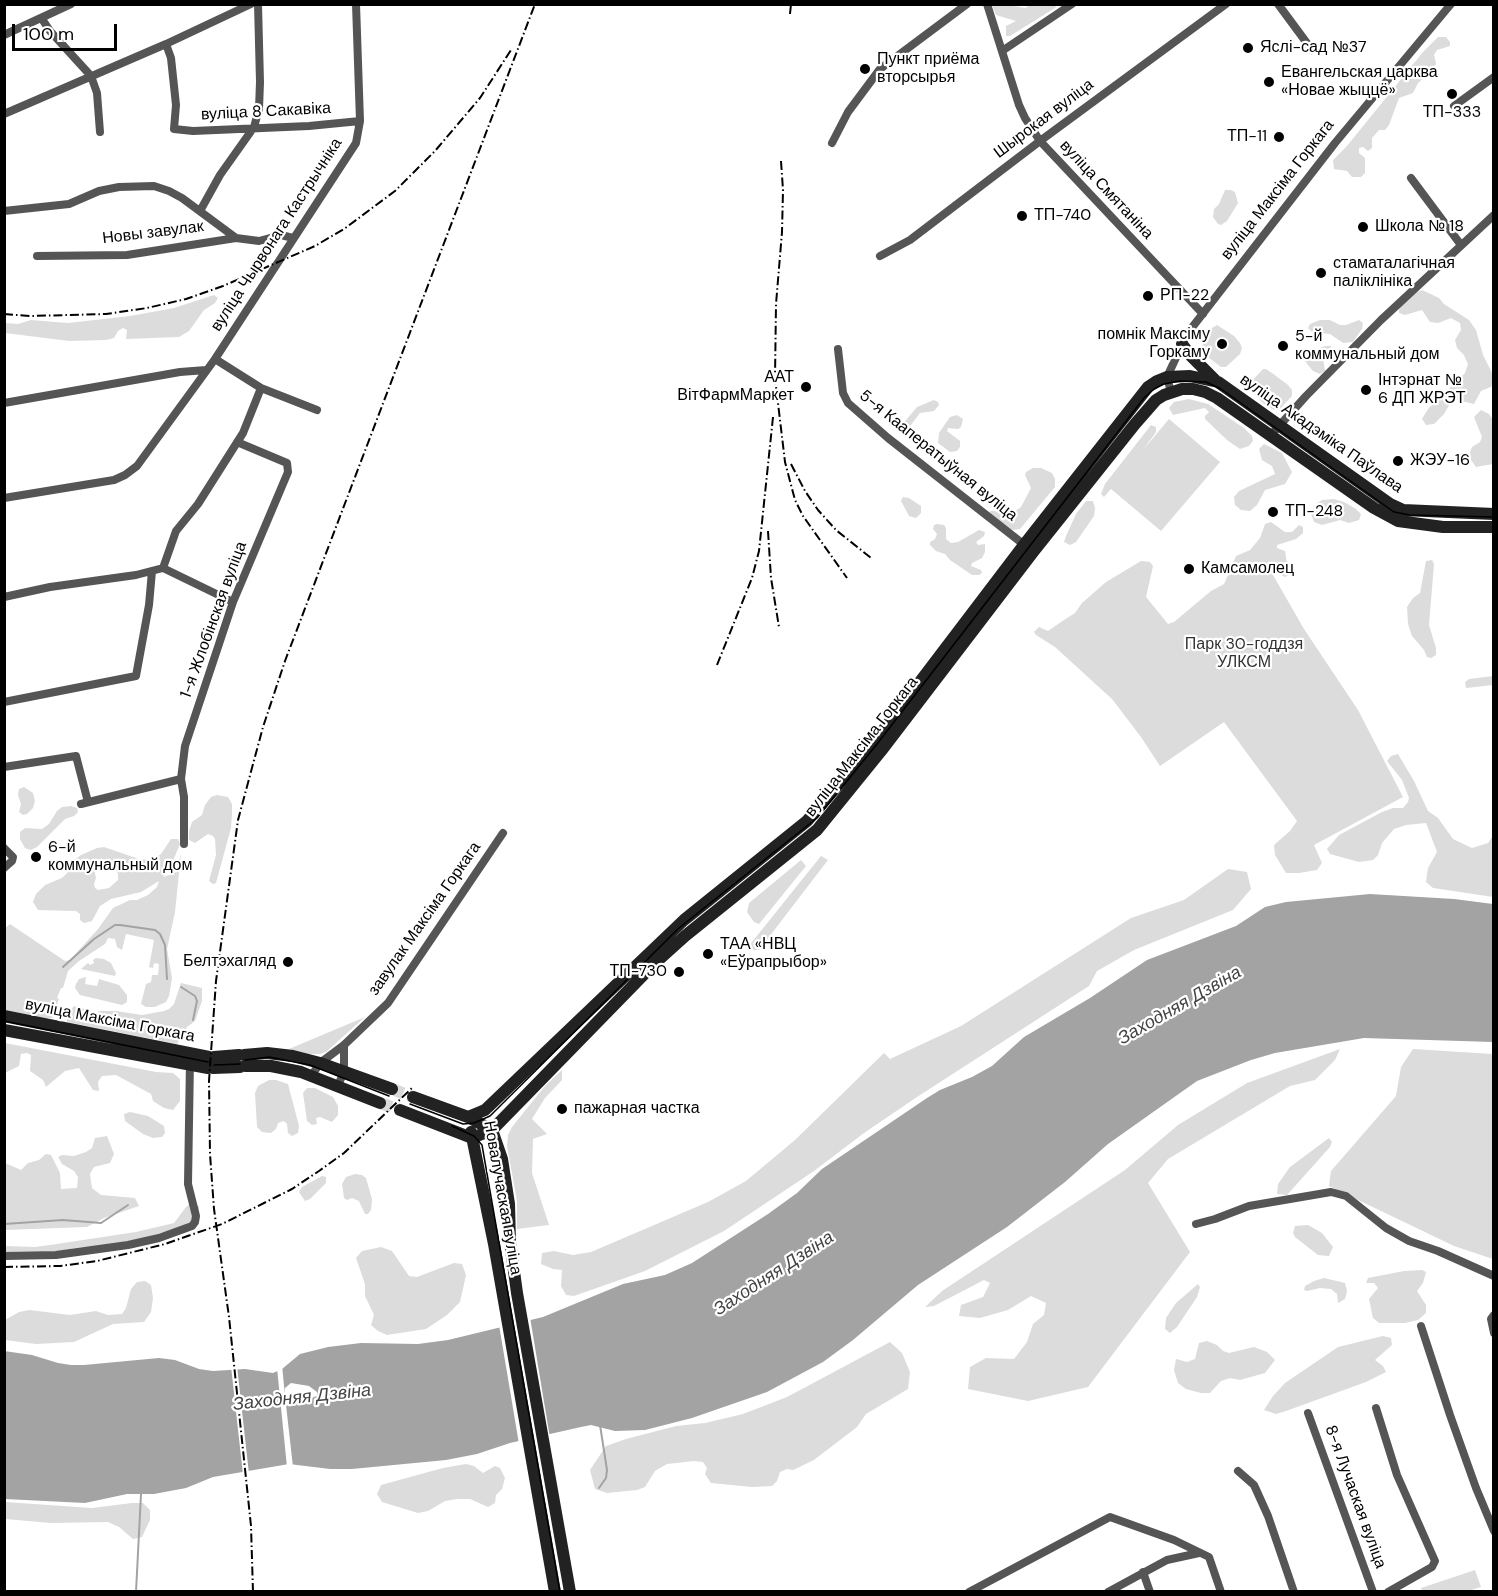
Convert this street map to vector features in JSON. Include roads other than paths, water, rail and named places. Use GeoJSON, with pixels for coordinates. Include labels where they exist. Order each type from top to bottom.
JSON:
{"type":"FeatureCollection","features":[{"type":"Feature","properties":{"kind":"main road"},"geometry":{"type":"LineString","coordinates":[[1182,344],[1218,382]]}},
{"type":"Feature","properties":{"kind":"main road","name":"вуліца Акадэміка Паўлава"},"geometry":{"type":"LineString","coordinates":[[1167,377],[1191,376],[1218,382],[1374,508],[1443,527],[1494,527]]}},
{"type":"Feature","properties":{"kind":"main road","name":"вуліца Максіма Горкага"},"geometry":{"type":"LineString","coordinates":[[468,1117],[485,1110],[684,920],[807,821],[872,745],[1029,548],[1156,400],[1167,377]]}},
{"type":"Feature","properties":{"kind":"main road","name":"вуліца Максіма Горкага"},"geometry":{"type":"LineString","coordinates":[[472,1138],[492,1130],[655,963],[685,936],[817,831],[881,751],[1148,387],[1167,377]]}},
{"type":"Feature","properties":{"kind":"main road","name":"вуліца Акадэміка Паўлава"},"geometry":{"type":"LineString","coordinates":[[1172,392],[1182,389],[1205,392],[1275,430]]}},
{"type":"Feature","properties":{"kind":"main road","name":"вуліца Максіма Горкага"},"geometry":{"type":"LineString","coordinates":[[1156,400],[1172,392]]}},
{"type":"Feature","properties":{"kind":"main road","name":"вуліца Акадэміка Паўлава"},"geometry":{"type":"LineString","coordinates":[[1400,516],[1443,513],[1494,514]]}},
{"type":"Feature","properties":{"kind":"main road","name":"вуліца Максіма Горкага"},"geometry":{"type":"LineString","coordinates":[[4,1016],[190,1060]]}},
{"type":"Feature","properties":{"kind":"main road","name":"вуліца Максіма Горкага"},"geometry":{"type":"LineString","coordinates":[[4,1030],[54,1040],[211,1063],[242,1061],[276,1054],[293,1056],[320,1063],[392,1089]]}},
{"type":"Feature","properties":{"kind":"main road","name":"вуліца Максіма Горкага"},"geometry":{"type":"LineString","coordinates":[[242,1061],[288,1068],[312,1075],[380,1103]]}},
{"type":"Feature","properties":{"kind":"main road"},"geometry":{"type":"LineString","coordinates":[[413,1097],[468,1117]]}},
{"type":"Feature","properties":{"kind":"main road"},"geometry":{"type":"LineString","coordinates":[[400,1110],[472,1138]]}},
{"type":"Feature","properties":{"kind":"main road","name":"Новалучаская вуліца"},"geometry":{"type":"LineString","coordinates":[[468,1117],[492,1130],[502,1159],[508,1195],[510,1242],[517,1293],[570,1592]]}},
{"type":"Feature","properties":{"kind":"main road","name":"Новалучаская вуліца"},"geometry":{"type":"LineString","coordinates":[[468,1117],[555,1592]]}},
{"type":"Feature","properties":{"kind":"street"},"geometry":{"type":"LineString","coordinates":[[4,35],[71,4]]}},
{"type":"Feature","properties":{"kind":"street"},"geometry":{"type":"LineString","coordinates":[[4,114],[166,44],[251,4]]}},
{"type":"Feature","properties":{"kind":"street"},"geometry":{"type":"LineString","coordinates":[[200,211],[220,175],[254,128],[259,109],[260,82],[258,4]]}},
{"type":"Feature","properties":{"kind":"street","name":"вуліца Чырвонага Кастрычніка"},"geometry":{"type":"LineString","coordinates":[[4,498],[114,480],[126,476],[137,466],[215,359],[356,143],[360,121],[356,4]]}},
{"type":"Feature","properties":{"kind":"street"},"geometry":{"type":"LineString","coordinates":[[832,143],[848,112],[880,69],[967,4]]}},
{"type":"Feature","properties":{"kind":"street","name":"вуліца Смятаніна"},"geometry":{"type":"LineString","coordinates":[[987,4],[1025,118],[1040,141],[1203,314]]}},
{"type":"Feature","properties":{"kind":"street"},"geometry":{"type":"LineString","coordinates":[[1002,51],[1072,4]]}},
{"type":"Feature","properties":{"kind":"street","name":"Шырокая вуліца"},"geometry":{"type":"LineString","coordinates":[[880,256],[910,240],[1226,4]]}},
{"type":"Feature","properties":{"kind":"street"},"geometry":{"type":"LineString","coordinates":[[1278,4],[1312,50]]}},
{"type":"Feature","properties":{"kind":"street","name":"вуліца Максіма Горкага"},"geometry":{"type":"LineString","coordinates":[[1167,377],[1182,344],[1203,314],[1342,134],[1451,4]]}},
{"type":"Feature","properties":{"kind":"street"},"geometry":{"type":"LineString","coordinates":[[42,19],[50,32],[91,76],[97,93],[100,132]]}},
{"type":"Feature","properties":{"kind":"street","name":"вуліца 8 Сакавіка"},"geometry":{"type":"LineString","coordinates":[[166,44],[171,58],[176,105],[174,129],[194,131],[309,126],[360,121]]}},
{"type":"Feature","properties":{"kind":"street"},"geometry":{"type":"LineString","coordinates":[[1454,106],[1494,77]]}},
{"type":"Feature","properties":{"kind":"street"},"geometry":{"type":"LineString","coordinates":[[1411,178],[1461,245]]}},
{"type":"Feature","properties":{"kind":"street"},"geometry":{"type":"LineString","coordinates":[[4,211],[69,204],[99,191],[154,186],[169,191],[236,238]]}},
{"type":"Feature","properties":{"kind":"street"},"geometry":{"type":"LineString","coordinates":[[1275,430],[1380,320],[1494,215]]}},
{"type":"Feature","properties":{"kind":"street","name":"Новы завулак"},"geometry":{"type":"LineString","coordinates":[[37,256],[127,255],[236,238],[259,241],[281,235],[293,238]]}},
{"type":"Feature","properties":{"kind":"street","name":"5-я Кааператыўная вуліца"},"geometry":{"type":"LineString","coordinates":[[838,349],[843,393],[848,404],[1029,548]]}},
{"type":"Feature","properties":{"kind":"street"},"geometry":{"type":"LineString","coordinates":[[215,359],[261,388],[317,410]]}},
{"type":"Feature","properties":{"kind":"street"},"geometry":{"type":"LineString","coordinates":[[4,403],[180,372],[206,370]]}},
{"type":"Feature","properties":{"kind":"street"},"geometry":{"type":"LineString","coordinates":[[1167,377],[1172,392]]}},
{"type":"Feature","properties":{"kind":"street"},"geometry":{"type":"LineString","coordinates":[[163,568],[176,531],[198,504],[237,442],[261,388]]}},
{"type":"Feature","properties":{"kind":"street","name":"1-я Жлобінская вуліца"},"geometry":{"type":"LineString","coordinates":[[184,844],[184,797],[181,779],[185,746],[233,602],[288,472],[287,463],[237,442]]}},
{"type":"Feature","properties":{"kind":"street"},"geometry":{"type":"LineString","coordinates":[[1443,513],[1443,527]]}},
{"type":"Feature","properties":{"kind":"street"},"geometry":{"type":"LineString","coordinates":[[4,597],[163,568],[233,602]]}},
{"type":"Feature","properties":{"kind":"street"},"geometry":{"type":"LineString","coordinates":[[4,702],[136,676],[149,605],[152,571]]}},
{"type":"Feature","properties":{"kind":"street"},"geometry":{"type":"LineString","coordinates":[[4,767],[76,756],[85,803],[181,779]]}},
{"type":"Feature","properties":{"kind":"street"},"geometry":{"type":"LineString","coordinates":[[807,821],[817,831]]}},
{"type":"Feature","properties":{"kind":"street","name":"завулак Максіма Горкага"},"geometry":{"type":"LineString","coordinates":[[312,1075],[320,1063],[344,1045],[388,1002],[503,833]]}},
{"type":"Feature","properties":{"kind":"street"},"geometry":{"type":"LineString","coordinates":[[4,848],[13,857],[4,868]]}},
{"type":"Feature","properties":{"kind":"street"},"geometry":{"type":"LineString","coordinates":[[54,1040],[56,1027]]}},
{"type":"Feature","properties":{"kind":"street"},"geometry":{"type":"LineString","coordinates":[[338,1086],[344,1071],[344,1045]]}},
{"type":"Feature","properties":{"kind":"street"},"geometry":{"type":"LineString","coordinates":[[551,1047],[563,1057]]}},
{"type":"Feature","properties":{"kind":"street"},"geometry":{"type":"LineString","coordinates":[[4,1256],[56,1255],[128,1245],[159,1238],[192,1226],[196,1216],[188,1184],[190,1060]]}},
{"type":"Feature","properties":{"kind":"street"},"geometry":{"type":"LineString","coordinates":[[1196,1224],[1249,1206],[1331,1192],[1346,1196],[1386,1228],[1408,1241],[1494,1276]]}},
{"type":"Feature","properties":{"kind":"street"},"geometry":{"type":"LineString","coordinates":[[1494,1316],[1491,1319],[1494,1333]]}},
{"type":"Feature","properties":{"kind":"street"},"geometry":{"type":"LineString","coordinates":[[1421,1326],[1457,1436],[1494,1531]]}},
{"type":"Feature","properties":{"kind":"street"},"geometry":{"type":"LineString","coordinates":[[1376,1408],[1397,1475],[1435,1561],[1432,1567],[1388,1592]]}},
{"type":"Feature","properties":{"kind":"street","name":"8-я Лучаская вуліца"},"geometry":{"type":"LineString","coordinates":[[1308,1413],[1373,1592]]}},
{"type":"Feature","properties":{"kind":"street"},"geometry":{"type":"LineString","coordinates":[[1239,1471],[1254,1485],[1294,1592]]}},
{"type":"Feature","properties":{"kind":"street"},"geometry":{"type":"LineString","coordinates":[[969,1592],[1110,1517],[1174,1540],[1209,1557],[1221,1592]]}},
{"type":"Feature","properties":{"kind":"street"},"geometry":{"type":"LineString","coordinates":[[1108,1592],[1167,1560],[1199,1553]]}},
{"type":"Feature","properties":{"kind":"street"},"geometry":{"type":"LineString","coordinates":[[1143,1572],[1150,1592]]}},
{"type":"Feature","properties":{"kind":"water","name":"Заходняя Дзвіна"},"geometry":{"type":"Polygon","coordinates":[[[1370,894],[1454,899],[1493,904],[1493,1042],[1364,1038],[1275,1053],[1197,1081],[1108,1144],[1065,1182],[1007,1227],[918,1285],[823,1362],[767,1392],[692,1418],[645,1430],[615,1431],[591,1425],[446,1460],[352,1469],[289,1464],[213,1477],[186,1488],[154,1494],[127,1494],[85,1503],[5,1499],[4,1351],[32,1355],[71,1365],[159,1358],[175,1360],[199,1369],[213,1371],[245,1369],[273,1373],[282,1369],[300,1354],[328,1347],[361,1343],[418,1344],[448,1340],[543,1317],[623,1284],[665,1275],[692,1263],[768,1214],[797,1193],[822,1169],[927,1098],[992,1066],[1024,1037],[1090,998],[1147,960],[1236,926],[1265,907],[1286,902],[1370,894]],[[291,1383],[285,1388],[284,1401],[303,1401],[317,1396],[317,1392],[309,1386],[291,1383]]]}},
{"type":"Feature","properties":{"kind":"waterway"},"geometry":{"type":"LineString","coordinates":[[63,967],[94,939],[115,925],[120,925],[155,930],[160,934],[165,945],[167,979]]}},
{"type":"Feature","properties":{"kind":"waterway"},"geometry":{"type":"LineString","coordinates":[[181,987],[195,996],[197,1001],[193,1020]]}},
{"type":"Feature","properties":{"kind":"waterway"},"geometry":{"type":"LineString","coordinates":[[4,1224],[63,1220],[101,1223],[128,1205]]}},
{"type":"Feature","properties":{"kind":"waterway"},"geometry":{"type":"LineString","coordinates":[[599,1488],[606,1478],[607,1470],[600,1425]]}},
{"type":"Feature","properties":{"kind":"waterway"},"geometry":{"type":"LineString","coordinates":[[136,1592],[141,1494]]}},
{"type":"Feature","properties":{"kind":"tunnel"},"geometry":{"type":"LineString","coordinates":[[392,1089],[413,1097]]}},
{"type":"Feature","properties":{"kind":"tunnel"},"geometry":{"type":"LineString","coordinates":[[380,1103],[400,1110]]}},
{"type":"Feature","properties":{"kind":"tram line"},"geometry":{"type":"LineString","coordinates":[[410,1104],[463,1124],[474,1123],[490,1116],[679,928],[817,818],[877,744],[1144,398],[1154,389],[1164,384],[1180,381],[1206,382],[1221,389],[1394,512],[1410,515],[1494,517]]}},
{"type":"Feature","properties":{"kind":"tram line"},"geometry":{"type":"LineString","coordinates":[[4,1021],[208,1062]]}},
{"type":"Feature","properties":{"kind":"tram line"},"geometry":{"type":"LineString","coordinates":[[245,1060],[269,1057],[310,1065],[389,1096]]}},
{"type":"Feature","properties":{"kind":"tram line"},"geometry":{"type":"LineString","coordinates":[[214,1065],[240,1064]]}},
{"type":"Feature","properties":{"kind":"tram line"},"geometry":{"type":"LineString","coordinates":[[452,1126],[474,1136],[482,1145],[560,1592]]}},
{"type":"Feature","properties":{"kind":"railway"},"geometry":{"type":"LineString","coordinates":[[253,1592],[251,1526],[229,1317],[214,1209],[210,1154],[209,1081],[216,981],[238,820],[263,727],[285,661],[535,4]]}},
{"type":"Feature","properties":{"kind":"railway"},"geometry":{"type":"LineString","coordinates":[[790,14],[791,4]]}},
{"type":"Feature","properties":{"kind":"railway"},"geometry":{"type":"LineString","coordinates":[[4,314],[31,316],[106,314],[147,308],[186,299],[223,286],[315,246],[344,229],[395,191],[435,151],[480,98],[511,50]]}},
{"type":"Feature","properties":{"kind":"railway"},"geometry":{"type":"LineString","coordinates":[[781,161],[782,232],[776,304],[775,378],[785,462],[795,500],[803,516],[847,578]]}},
{"type":"Feature","properties":{"kind":"railway"},"geometry":{"type":"LineString","coordinates":[[717,665],[752,578],[759,551],[773,417]]}},
{"type":"Feature","properties":{"kind":"railway"},"geometry":{"type":"LineString","coordinates":[[791,464],[818,510],[836,530],[871,558]]}},
{"type":"Feature","properties":{"kind":"railway"},"geometry":{"type":"LineString","coordinates":[[768,531],[771,578],[779,627]]}},
{"type":"Feature","properties":{"kind":"railway"},"geometry":{"type":"LineString","coordinates":[[4,1267],[60,1266],[97,1261],[165,1244],[222,1224],[292,1189],[319,1171],[344,1153],[412,1088]]}},
{"type":"Feature","properties":{"kind":"place","name":"Яслі-сад №37"},"geometry":{"type":"Point","coordinates":[1248,48]}},
{"type":"Feature","properties":{"kind":"place","name":"Пункт приёма вторсырья"},"geometry":{"type":"Point","coordinates":[865,69]}},
{"type":"Feature","properties":{"kind":"place","name":"Евангельская царква «Новае жыццё»"},"geometry":{"type":"Point","coordinates":[1269,82]}},
{"type":"Feature","properties":{"kind":"place","name":"ТП-333"},"geometry":{"type":"Point","coordinates":[1452,94]}},
{"type":"Feature","properties":{"kind":"place","name":"ТП-11"},"geometry":{"type":"Point","coordinates":[1279,137]}},
{"type":"Feature","properties":{"kind":"place","name":"ТП-740"},"geometry":{"type":"Point","coordinates":[1022,216]}},
{"type":"Feature","properties":{"kind":"place","name":"Школа № 18"},"geometry":{"type":"Point","coordinates":[1363,227]}},
{"type":"Feature","properties":{"kind":"place","name":"стаматалагічная паліклініка"},"geometry":{"type":"Point","coordinates":[1321,273]}},
{"type":"Feature","properties":{"kind":"place","name":"РП-22"},"geometry":{"type":"Point","coordinates":[1148,296]}},
{"type":"Feature","properties":{"kind":"place","name":"помнік Максіму Горкаму"},"geometry":{"type":"Point","coordinates":[1222,344]}},
{"type":"Feature","properties":{"kind":"place","name":"5-й коммунальный дом"},"geometry":{"type":"Point","coordinates":[1283,346]}},
{"type":"Feature","properties":{"kind":"place","name":"ААТ ВітФармМаркет"},"geometry":{"type":"Point","coordinates":[806,387]}},
{"type":"Feature","properties":{"kind":"place","name":"Інтэрнат № 6 ДП ЖРЭТ"},"geometry":{"type":"Point","coordinates":[1366,390]}},
{"type":"Feature","properties":{"kind":"place","name":"ЖЭУ-16"},"geometry":{"type":"Point","coordinates":[1398,461]}},
{"type":"Feature","properties":{"kind":"place","name":"ТП-248"},"geometry":{"type":"Point","coordinates":[1273,512]}},
{"type":"Feature","properties":{"kind":"place","name":"Камсамолец"},"geometry":{"type":"Point","coordinates":[1189,569]}},
{"type":"Feature","properties":{"kind":"place","name":"6-й коммунальный дом"},"geometry":{"type":"Point","coordinates":[36,857]}},
{"type":"Feature","properties":{"kind":"place","name":"ТАА «НВЦ «Еўрапрыбор»"},"geometry":{"type":"Point","coordinates":[708,954]}},
{"type":"Feature","properties":{"kind":"place","name":"Белтэхагляд"},"geometry":{"type":"Point","coordinates":[288,962]}},
{"type":"Feature","properties":{"kind":"place","name":"ТП-730"},"geometry":{"type":"Point","coordinates":[679,972]}},
{"type":"Feature","properties":{"kind":"place","name":"пажарная частка"},"geometry":{"type":"Point","coordinates":[562,1109]}},
{"type":"Feature","properties":{"kind":"park label","name":"Парк 30-годдзя УЛКСМ"},"geometry":{"type":"Point","coordinates":[1244,654]}}]}
